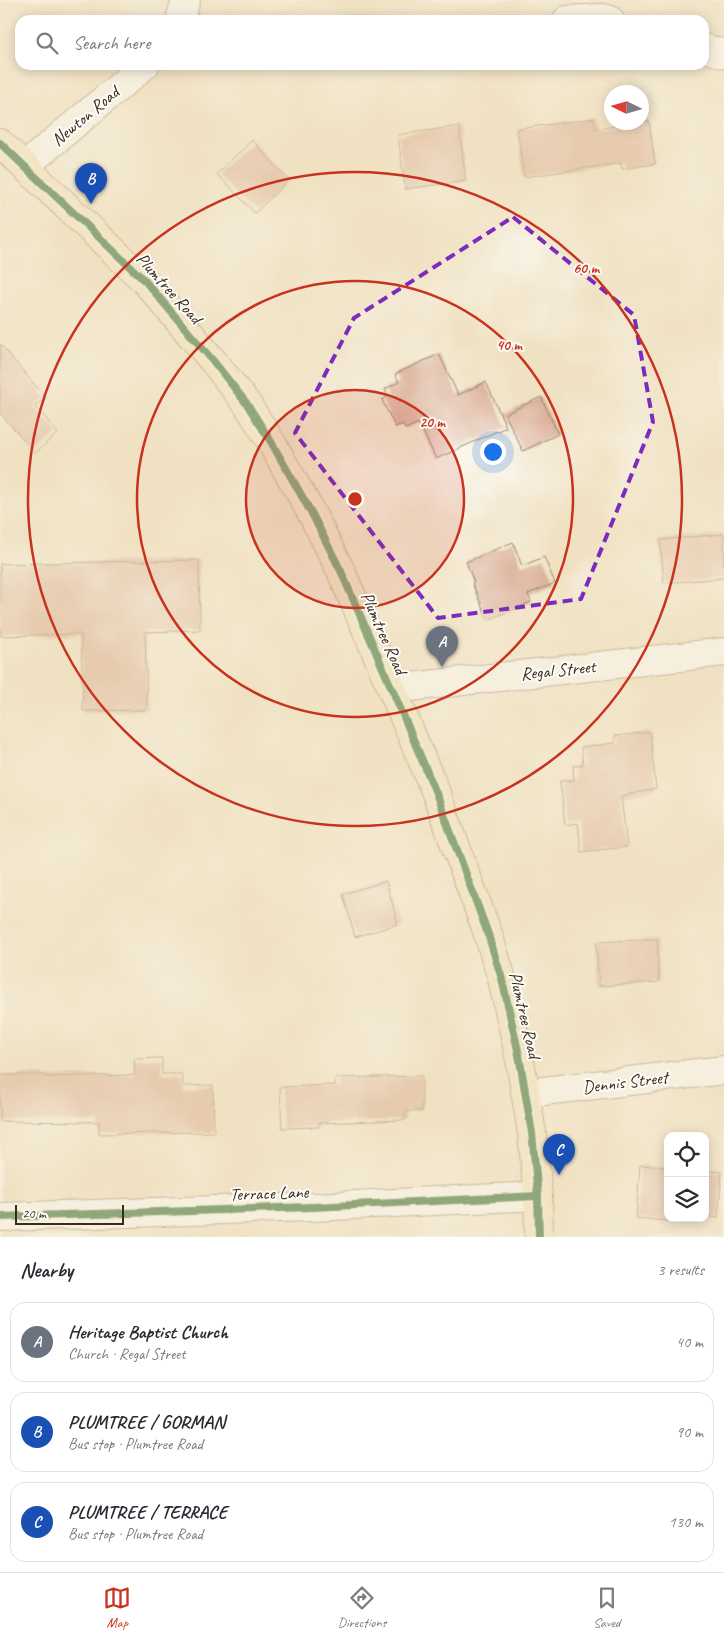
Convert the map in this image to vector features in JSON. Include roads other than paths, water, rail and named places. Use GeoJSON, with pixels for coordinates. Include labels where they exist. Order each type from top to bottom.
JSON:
{"type":"FeatureCollection","features":[{"type":"Feature","properties":{"kind":"street"},"geometry":{"type":"LineString","coordinates":[[182,15],[186,0]]}},
{"type":"Feature","properties":{"kind":"street"},"geometry":{"type":"LineString","coordinates":[[709,50],[724,54]]}},
{"type":"Feature","properties":{"kind":"street","name":"Newton Road"},"geometry":{"type":"LineString","coordinates":[[25,166],[139,70]]}},
{"type":"Feature","properties":{"kind":"street","name":"Plumtree Road"},"geometry":{"type":"LineString","coordinates":[[0,143],[145,280],[208,355],[247,404],[270,440],[312,514],[341,571],[436,793],[488,934],[512,1017],[526,1093],[538,1196],[539,1237]]}},
{"type":"Feature","properties":{"kind":"street","name":"Regal Street"},"geometry":{"type":"LineString","coordinates":[[392,688],[724,652]]}},
{"type":"Feature","properties":{"kind":"street","name":"Dennis Street"},"geometry":{"type":"LineString","coordinates":[[526,1093],[724,1070]]}},
{"type":"Feature","properties":{"kind":"street","name":"Terrace Lane"},"geometry":{"type":"LineString","coordinates":[[0,1216],[294,1207],[538,1196]]}},
{"type":"Feature","properties":{"kind":"place","name":"PLUMTREE / GORMAN"},"geometry":{"type":"Point","coordinates":[91,204]}},
{"type":"Feature","properties":{"kind":"place","name":"Heritage Baptist Church"},"geometry":{"type":"Point","coordinates":[442,667]}},
{"type":"Feature","properties":{"kind":"place","name":"PLUMTREE / TERRACE"},"geometry":{"type":"Point","coordinates":[559,1175]}}]}
